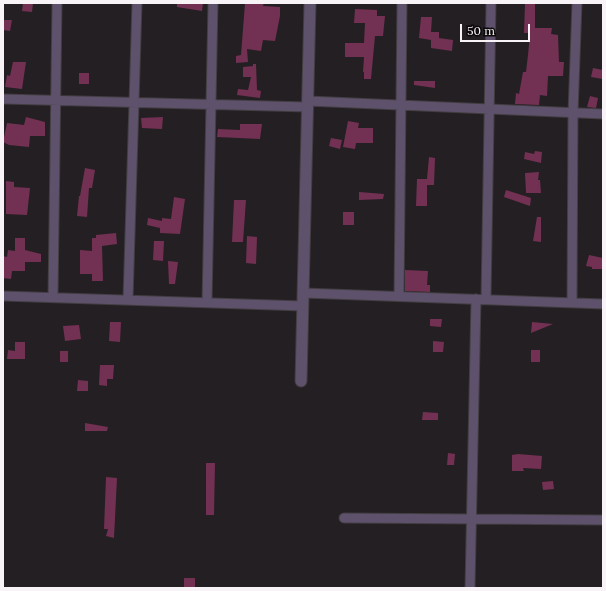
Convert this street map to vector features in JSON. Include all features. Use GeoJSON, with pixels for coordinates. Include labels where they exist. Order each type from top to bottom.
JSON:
{"type":"FeatureCollection","features":[{"type":"Feature","properties":{"kind":"street"},"geometry":{"type":"LineString","coordinates":[[53,298],[57,3]]}},
{"type":"Feature","properties":{"kind":"street"},"geometry":{"type":"LineString","coordinates":[[128,300],[137,3]]}},
{"type":"Feature","properties":{"kind":"street"},"geometry":{"type":"LineString","coordinates":[[206,303],[213,3]]}},
{"type":"Feature","properties":{"kind":"street"},"geometry":{"type":"LineString","coordinates":[[301,381],[310,3]]}},
{"type":"Feature","properties":{"kind":"street"},"geometry":{"type":"LineString","coordinates":[[399,296],[402,3]]}},
{"type":"Feature","properties":{"kind":"street"},"geometry":{"type":"LineString","coordinates":[[486,300],[491,3]]}},
{"type":"Feature","properties":{"kind":"street"},"geometry":{"type":"LineString","coordinates":[[572,303],[573,113],[577,3]]}},
{"type":"Feature","properties":{"kind":"street"},"geometry":{"type":"LineString","coordinates":[[3,99],[211,106],[308,104],[401,105],[603,114]]}},
{"type":"Feature","properties":{"kind":"street"},"geometry":{"type":"LineString","coordinates":[[303,293],[603,304]]}},
{"type":"Feature","properties":{"kind":"street"},"geometry":{"type":"LineString","coordinates":[[3,296],[303,306]]}},
{"type":"Feature","properties":{"kind":"street"},"geometry":{"type":"LineString","coordinates":[[470,588],[476,299]]}},
{"type":"Feature","properties":{"kind":"street"},"geometry":{"type":"LineString","coordinates":[[344,518],[603,520]]}},
{"type":"Feature","properties":{"kind":"building"},"geometry":{"type":"Polygon","coordinates":[[[23,3],[33,3],[32,12],[22,11],[23,3]]]}},
{"type":"Feature","properties":{"kind":"building"},"geometry":{"type":"Polygon","coordinates":[[[177,3],[203,3],[202,11],[177,7],[177,3]]]}},
{"type":"Feature","properties":{"kind":"building"},"geometry":{"type":"Polygon","coordinates":[[[245,3],[264,3],[263,6],[280,7],[280,16],[275,41],[263,40],[261,51],[247,49],[248,62],[236,63],[236,56],[241,55],[245,3]]]}},
{"type":"Feature","properties":{"kind":"building"},"geometry":{"type":"Polygon","coordinates":[[[525,3],[535,3],[535,28],[552,28],[551,34],[558,35],[559,62],[564,62],[563,76],[548,76],[547,96],[540,95],[539,105],[515,104],[516,93],[519,94],[523,72],[526,72],[528,55],[530,33],[524,33],[525,3]]]}},
{"type":"Feature","properties":{"kind":"building"},"geometry":{"type":"Polygon","coordinates":[[[355,9],[377,10],[377,16],[385,16],[383,36],[375,36],[371,79],[364,79],[364,57],[345,57],[345,43],[364,43],[365,23],[354,23],[355,9]]]}},
{"type":"Feature","properties":{"kind":"building"},"geometry":{"type":"Polygon","coordinates":[[[421,17],[432,17],[431,32],[439,32],[439,38],[453,40],[452,51],[431,48],[431,40],[419,38],[421,17]]]}},
{"type":"Feature","properties":{"kind":"building"},"geometry":{"type":"Polygon","coordinates":[[[4,20],[12,20],[10,31],[3,30],[4,20]]]}},
{"type":"Feature","properties":{"kind":"building"},"geometry":{"type":"Polygon","coordinates":[[[13,62],[26,62],[22,89],[5,87],[7,75],[10,76],[13,62]]]}},
{"type":"Feature","properties":{"kind":"building"},"geometry":{"type":"Polygon","coordinates":[[[253,64],[256,64],[257,90],[261,91],[260,98],[237,95],[238,89],[248,90],[251,77],[243,77],[243,67],[253,66],[253,64]]]}},
{"type":"Feature","properties":{"kind":"building"},"geometry":{"type":"Polygon","coordinates":[[[593,68],[603,70],[603,79],[591,77],[593,68]]]}},
{"type":"Feature","properties":{"kind":"building"},"geometry":{"type":"Polygon","coordinates":[[[79,73],[89,73],[89,84],[79,84],[79,73]]]}},
{"type":"Feature","properties":{"kind":"building"},"geometry":{"type":"Polygon","coordinates":[[[414,81],[435,81],[435,88],[414,85],[414,81]]]}},
{"type":"Feature","properties":{"kind":"building"},"geometry":{"type":"Polygon","coordinates":[[[590,96],[598,98],[596,108],[587,107],[590,96]]]}},
{"type":"Feature","properties":{"kind":"building"},"geometry":{"type":"Polygon","coordinates":[[[26,117],[45,122],[45,136],[30,136],[29,147],[9,145],[3,142],[7,123],[24,125],[26,117]]]}},
{"type":"Feature","properties":{"kind":"building"},"geometry":{"type":"Polygon","coordinates":[[[163,117],[162,129],[142,128],[141,118],[163,117]]]}},
{"type":"Feature","properties":{"kind":"building"},"geometry":{"type":"Polygon","coordinates":[[[348,121],[359,123],[358,128],[373,128],[373,143],[356,143],[355,149],[343,147],[348,121]]]}},
{"type":"Feature","properties":{"kind":"building"},"geometry":{"type":"Polygon","coordinates":[[[240,124],[262,124],[260,139],[217,137],[218,129],[240,130],[240,124]]]}},
{"type":"Feature","properties":{"kind":"building"},"geometry":{"type":"Polygon","coordinates":[[[331,138],[342,140],[340,149],[329,146],[331,138]]]}},
{"type":"Feature","properties":{"kind":"building"},"geometry":{"type":"Polygon","coordinates":[[[535,151],[542,152],[541,163],[524,159],[525,152],[534,154],[535,151]]]}},
{"type":"Feature","properties":{"kind":"building"},"geometry":{"type":"Polygon","coordinates":[[[429,157],[435,158],[434,185],[427,185],[427,206],[416,206],[417,179],[427,179],[429,157]]]}},
{"type":"Feature","properties":{"kind":"building"},"geometry":{"type":"Polygon","coordinates":[[[85,168],[95,170],[92,188],[89,188],[87,217],[77,216],[79,196],[85,168]]]}},
{"type":"Feature","properties":{"kind":"building"},"geometry":{"type":"Polygon","coordinates":[[[539,172],[538,180],[540,180],[541,193],[526,193],[525,173],[539,172]]]}},
{"type":"Feature","properties":{"kind":"building"},"geometry":{"type":"Polygon","coordinates":[[[6,181],[14,182],[14,187],[30,188],[27,215],[6,214],[6,181]]]}},
{"type":"Feature","properties":{"kind":"building"},"geometry":{"type":"Polygon","coordinates":[[[506,190],[531,198],[530,206],[504,197],[506,190]]]}},
{"type":"Feature","properties":{"kind":"building"},"geometry":{"type":"Polygon","coordinates":[[[359,192],[384,194],[383,199],[359,200],[359,192]]]}},
{"type":"Feature","properties":{"kind":"building"},"geometry":{"type":"Polygon","coordinates":[[[174,197],[185,199],[180,234],[160,233],[160,228],[147,225],[148,218],[162,221],[162,218],[171,219],[174,197]]]}},
{"type":"Feature","properties":{"kind":"building"},"geometry":{"type":"Polygon","coordinates":[[[234,200],[246,200],[243,242],[232,242],[234,200]]]}},
{"type":"Feature","properties":{"kind":"building"},"geometry":{"type":"Polygon","coordinates":[[[343,212],[354,212],[354,225],[343,225],[343,212]]]}},
{"type":"Feature","properties":{"kind":"building"},"geometry":{"type":"Polygon","coordinates":[[[537,217],[541,217],[541,242],[533,241],[537,217]]]}},
{"type":"Feature","properties":{"kind":"building"},"geometry":{"type":"Polygon","coordinates":[[[116,233],[117,244],[102,246],[103,281],[92,281],[92,274],[80,274],[80,250],[92,251],[92,238],[96,238],[96,235],[116,233]]]}},
{"type":"Feature","properties":{"kind":"building"},"geometry":{"type":"Polygon","coordinates":[[[247,236],[257,237],[256,264],[246,263],[247,236]]]}},
{"type":"Feature","properties":{"kind":"building"},"geometry":{"type":"Polygon","coordinates":[[[15,238],[25,238],[25,250],[41,254],[41,262],[25,262],[25,271],[12,271],[11,279],[3,278],[3,256],[7,257],[8,250],[15,251],[15,238]]]}},
{"type":"Feature","properties":{"kind":"building"},"geometry":{"type":"Polygon","coordinates":[[[154,241],[164,241],[163,261],[153,260],[154,241]]]}},
{"type":"Feature","properties":{"kind":"building"},"geometry":{"type":"Polygon","coordinates":[[[589,255],[603,258],[603,269],[592,269],[592,267],[586,266],[589,255]]]}},
{"type":"Feature","properties":{"kind":"building"},"geometry":{"type":"Polygon","coordinates":[[[168,261],[178,262],[175,284],[169,284],[168,261]]]}},
{"type":"Feature","properties":{"kind":"building"},"geometry":{"type":"Polygon","coordinates":[[[405,270],[428,271],[427,285],[430,285],[430,292],[405,291],[405,270]]]}},
{"type":"Feature","properties":{"kind":"building"},"geometry":{"type":"Polygon","coordinates":[[[430,319],[442,319],[441,327],[430,326],[430,319]]]}},
{"type":"Feature","properties":{"kind":"building"},"geometry":{"type":"Polygon","coordinates":[[[110,322],[121,322],[120,342],[109,341],[110,322]]]}},
{"type":"Feature","properties":{"kind":"building"},"geometry":{"type":"Polygon","coordinates":[[[532,322],[553,324],[531,333],[532,322]]]}},
{"type":"Feature","properties":{"kind":"building"},"geometry":{"type":"Polygon","coordinates":[[[79,325],[81,339],[65,341],[63,326],[79,325]]]}},
{"type":"Feature","properties":{"kind":"building"},"geometry":{"type":"Polygon","coordinates":[[[433,341],[444,342],[443,352],[433,352],[433,341]]]}},
{"type":"Feature","properties":{"kind":"building"},"geometry":{"type":"Polygon","coordinates":[[[15,342],[25,342],[25,359],[7,359],[8,350],[15,351],[15,342]]]}},
{"type":"Feature","properties":{"kind":"building"},"geometry":{"type":"Polygon","coordinates":[[[531,350],[540,350],[540,362],[531,362],[531,350]]]}},
{"type":"Feature","properties":{"kind":"building"},"geometry":{"type":"Polygon","coordinates":[[[60,351],[68,351],[68,362],[60,362],[60,351]]]}},
{"type":"Feature","properties":{"kind":"building"},"geometry":{"type":"Polygon","coordinates":[[[100,365],[114,365],[113,379],[107,379],[107,386],[99,385],[100,365]]]}},
{"type":"Feature","properties":{"kind":"building"},"geometry":{"type":"Polygon","coordinates":[[[78,380],[88,381],[88,391],[77,391],[78,380]]]}},
{"type":"Feature","properties":{"kind":"building"},"geometry":{"type":"Polygon","coordinates":[[[423,412],[438,413],[438,420],[422,420],[423,412]]]}},
{"type":"Feature","properties":{"kind":"building"},"geometry":{"type":"Polygon","coordinates":[[[85,423],[108,427],[107,431],[85,431],[85,423]]]}},
{"type":"Feature","properties":{"kind":"building"},"geometry":{"type":"Polygon","coordinates":[[[448,453],[455,454],[454,465],[447,465],[448,453]]]}},
{"type":"Feature","properties":{"kind":"building"},"geometry":{"type":"Polygon","coordinates":[[[512,455],[542,456],[541,469],[523,468],[524,471],[512,471],[512,455]]]}},
{"type":"Feature","properties":{"kind":"building"},"geometry":{"type":"Polygon","coordinates":[[[206,463],[215,463],[214,515],[206,515],[206,463]]]}},
{"type":"Feature","properties":{"kind":"building"},"geometry":{"type":"Polygon","coordinates":[[[106,477],[117,478],[114,538],[106,536],[108,529],[104,529],[106,477]]]}},
{"type":"Feature","properties":{"kind":"building"},"geometry":{"type":"Polygon","coordinates":[[[553,481],[554,489],[543,490],[542,482],[553,481]]]}},
{"type":"Feature","properties":{"kind":"building"},"geometry":{"type":"Polygon","coordinates":[[[184,578],[195,578],[195,588],[184,588],[184,578]]]}}]}
